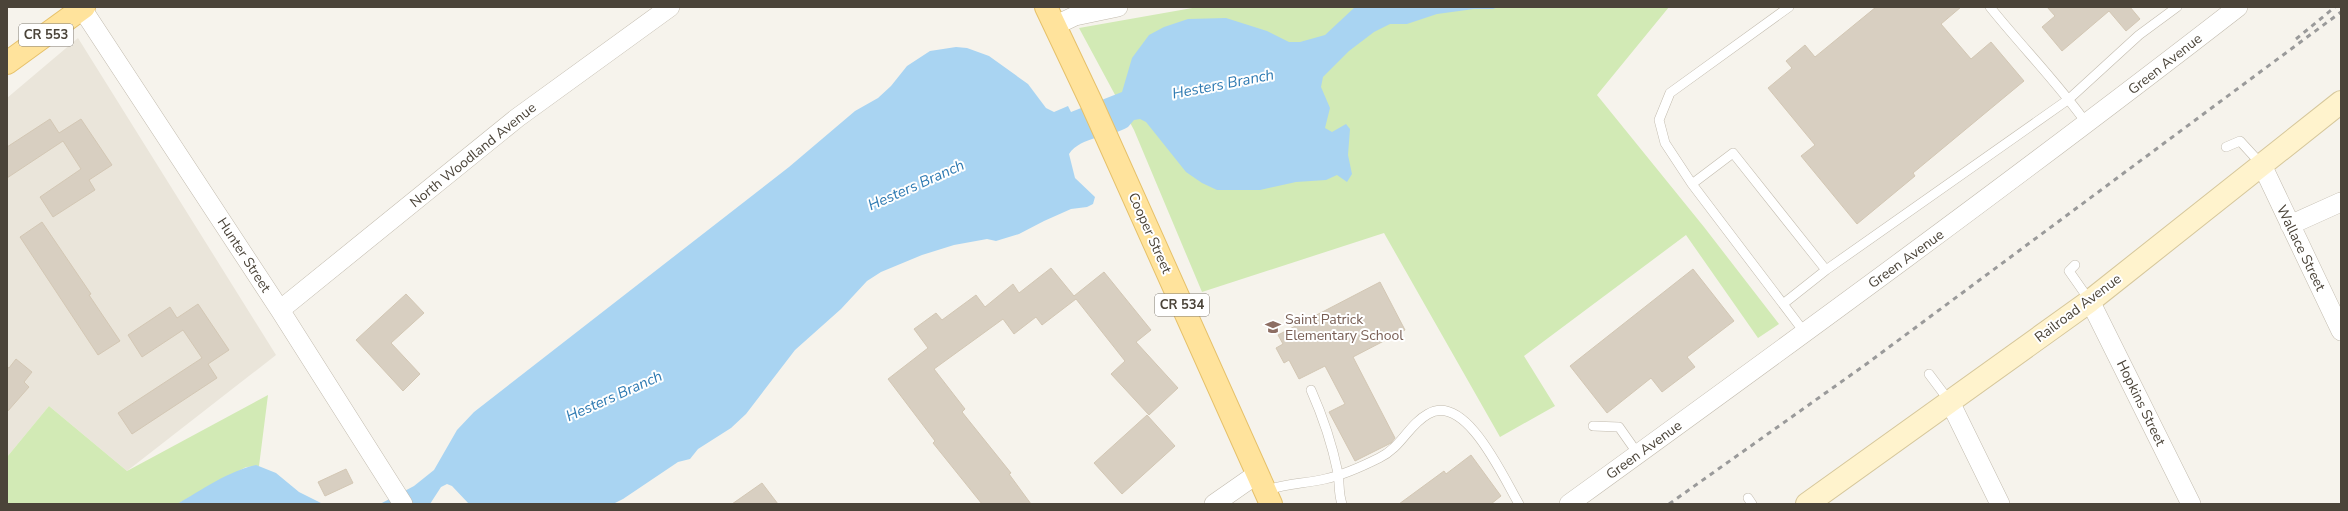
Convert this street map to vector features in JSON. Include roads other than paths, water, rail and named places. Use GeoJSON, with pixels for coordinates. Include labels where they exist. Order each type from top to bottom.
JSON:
{"type":"FeatureCollection","features":[{"type":"Feature","properties":{"kind":"main road","name":"CR 553"},"geometry":{"type":"LineString","coordinates":[[7,63],[83,8]]}},
{"type":"Feature","properties":{"kind":"main road","name":"Cooper Street"},"geometry":{"type":"LineString","coordinates":[[1050,16],[1107,137],[1264,489]]}},
{"type":"Feature","properties":{"kind":"street","name":"North Woodland Avenue"},"geometry":{"type":"LineString","coordinates":[[280,310],[517,118],[670,7]]}},
{"type":"Feature","properties":{"kind":"street"},"geometry":{"type":"LineString","coordinates":[[1050,16],[1075,16],[1118,7]]}},
{"type":"Feature","properties":{"kind":"street","name":"Green Avenue"},"geometry":{"type":"LineString","coordinates":[[1569,504],[1805,333],[2087,124],[2238,7]]}},
{"type":"Feature","properties":{"kind":"street","name":"Hunter Street"},"geometry":{"type":"LineString","coordinates":[[83,8],[280,310],[403,504]]}},
{"type":"Feature","properties":{"kind":"street","name":"Railroad Avenue"},"geometry":{"type":"LineString","coordinates":[[1807,504],[2090,301],[2341,102]]}},
{"type":"Feature","properties":{"kind":"street","name":"Wallace Street"},"geometry":{"type":"LineString","coordinates":[[2262,165],[2341,331]]}},
{"type":"Feature","properties":{"kind":"street"},"geometry":{"type":"LineString","coordinates":[[2290,225],[2341,202]]}},
{"type":"Feature","properties":{"kind":"street","name":"Hopkins Street"},"geometry":{"type":"LineString","coordinates":[[2090,301],[2191,504]]}},
{"type":"Feature","properties":{"kind":"street"},"geometry":{"type":"LineString","coordinates":[[1950,402],[2000,504]]}},
{"type":"Feature","properties":{"kind":"street"},"geometry":{"type":"LineString","coordinates":[[1214,504],[1264,489]]}},
{"type":"Feature","properties":{"kind":"lane"},"geometry":{"type":"LineString","coordinates":[[1789,7],[1670,93],[1659,120],[1665,143],[1692,184],[1805,333]]}},
{"type":"Feature","properties":{"kind":"lane"},"geometry":{"type":"LineString","coordinates":[[1990,7],[2015,38],[2069,99],[2087,124]]}},
{"type":"Feature","properties":{"kind":"lane"},"geometry":{"type":"LineString","coordinates":[[1783,304],[1826,270],[2069,99],[2138,35],[2177,7]]}},
{"type":"Feature","properties":{"kind":"lane"},"geometry":{"type":"LineString","coordinates":[[2226,147],[2240,141],[2262,165]]}},
{"type":"Feature","properties":{"kind":"lane"},"geometry":{"type":"LineString","coordinates":[[1692,184],[1733,153],[1826,270]]}},
{"type":"Feature","properties":{"kind":"lane"},"geometry":{"type":"LineString","coordinates":[[2075,265],[2068,271],[2090,301]]}},
{"type":"Feature","properties":{"kind":"lane"},"geometry":{"type":"LineString","coordinates":[[1929,374],[1950,402]]}},
{"type":"Feature","properties":{"kind":"lane"},"geometry":{"type":"LineString","coordinates":[[1312,390],[1326,423],[1338,476],[1338,492],[1342,504]]}},
{"type":"Feature","properties":{"kind":"lane"},"geometry":{"type":"LineString","coordinates":[[1264,489],[1338,476],[1381,457],[1399,445],[1416,423],[1428,414],[1438,410],[1449,411],[1477,432],[1519,504]]}},
{"type":"Feature","properties":{"kind":"lane"},"geometry":{"type":"LineString","coordinates":[[1593,426],[1620,427],[1638,454]]}},
{"type":"Feature","properties":{"kind":"water","name":"Hesters Branch"},"geometry":{"type":"Polygon","coordinates":[[[1355,7],[1498,7],[1493,9],[1474,9],[1437,14],[1407,24],[1390,24],[1374,32],[1349,51],[1323,77],[1321,87],[1330,108],[1325,128],[1332,132],[1346,124],[1350,129],[1348,155],[1352,174],[1347,182],[1337,175],[1326,180],[1296,182],[1260,190],[1217,190],[1202,183],[1186,172],[1146,122],[1140,119],[1134,120],[1128,127],[1089,140],[1074,148],[1069,154],[1075,178],[1095,197],[1093,204],[1087,207],[1071,209],[1019,234],[996,241],[987,239],[954,245],[922,255],[881,272],[867,281],[841,309],[795,350],[746,414],[731,428],[698,449],[690,459],[678,462],[623,499],[613,504],[469,504],[452,486],[447,484],[441,487],[430,504],[380,504],[414,486],[434,470],[457,430],[474,412],[789,167],[855,111],[878,98],[891,86],[907,66],[930,51],[956,47],[967,48],[989,56],[1028,84],[1046,108],[1054,112],[1068,106],[1071,112],[1122,92],[1132,58],[1149,35],[1164,27],[1188,19],[1226,18],[1267,31],[1289,42],[1300,42],[1325,35],[1355,7]]]}},
{"type":"Feature","properties":{"kind":"water"},"geometry":{"type":"Polygon","coordinates":[[[256,465],[276,473],[299,492],[323,504],[177,504],[225,476],[256,465]]]}},
{"type":"Feature","properties":{"kind":"railway"},"geometry":{"type":"LineString","coordinates":[[2296,39],[2335,7]]}},
{"type":"Feature","properties":{"kind":"railway"},"geometry":{"type":"LineString","coordinates":[[1669,504],[1865,365],[2341,12]]}},
{"type":"Feature","properties":{"kind":"place","name":"Saint Patrick Elementary School"},"geometry":{"type":"Point","coordinates":[1273,327]}}]}
